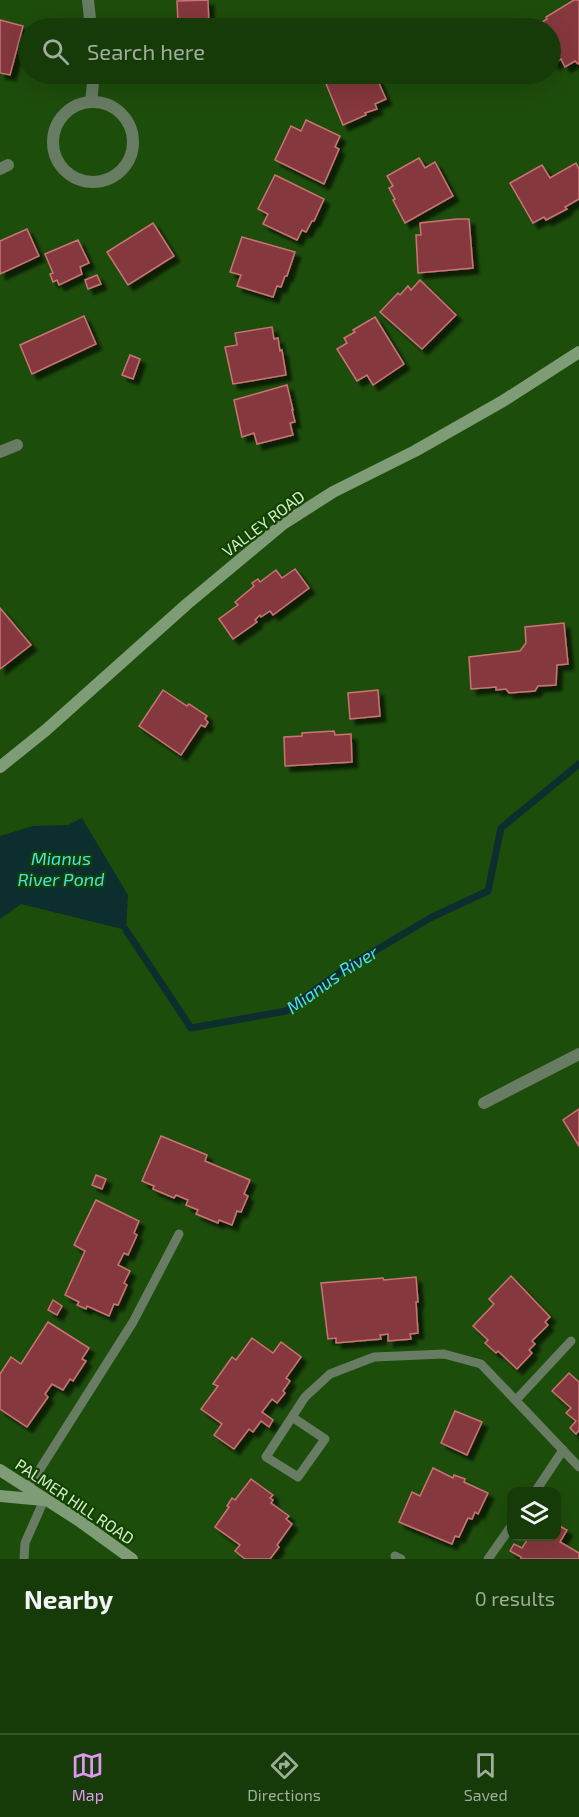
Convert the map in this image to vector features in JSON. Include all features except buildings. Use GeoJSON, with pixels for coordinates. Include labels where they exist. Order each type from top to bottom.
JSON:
{"type":"FeatureCollection","features":[{"type":"Feature","properties":{"kind":"street"},"geometry":{"type":"LineString","coordinates":[[88,0],[90,18]]}},
{"type":"Feature","properties":{"kind":"street"},"geometry":{"type":"LineString","coordinates":[[91,102],[93,84]]}},
{"type":"Feature","properties":{"kind":"street"},"geometry":{"type":"LineString","coordinates":[[91,102],[105,104],[118,111],[131,128],[133,143],[130,158],[122,170],[110,178],[96,182],[81,180],[68,173],[58,162],[53,148],[56,126],[64,114],[76,105],[91,102]]}},
{"type":"Feature","properties":{"kind":"street","name":"VALLEY ROAD"},"geometry":{"type":"LineString","coordinates":[[0,767],[46,730],[187,604],[283,524],[333,492],[415,451],[503,401],[579,352]]}},
{"type":"Feature","properties":{"kind":"street"},"geometry":{"type":"LineString","coordinates":[[0,452],[17,445]]}},
{"type":"Feature","properties":{"kind":"street"},"geometry":{"type":"LineString","coordinates":[[484,1103],[579,1054]]}},
{"type":"Feature","properties":{"kind":"street","name":"PALMER HILL ROAD"},"geometry":{"type":"LineString","coordinates":[[0,1470],[78,1520],[132,1559]]}},
{"type":"Feature","properties":{"kind":"street"},"geometry":{"type":"LineString","coordinates":[[0,1496],[44,1500]]}},
{"type":"Feature","properties":{"kind":"lane"},"geometry":{"type":"LineString","coordinates":[[28,1488],[132,1322],[179,1234]]}},
{"type":"Feature","properties":{"kind":"lane"},"geometry":{"type":"LineString","coordinates":[[516,1400],[571,1341]]}},
{"type":"Feature","properties":{"kind":"lane"},"geometry":{"type":"LineString","coordinates":[[292,1417],[324,1438],[298,1477],[266,1457],[292,1417],[305,1397],[330,1374],[375,1357],[444,1354],[481,1364],[579,1467]]}},
{"type":"Feature","properties":{"kind":"lane"},"geometry":{"type":"LineString","coordinates":[[538,1487],[563,1450]]}},
{"type":"Feature","properties":{"kind":"lane"},"geometry":{"type":"LineString","coordinates":[[24,1559],[25,1543],[44,1500]]}},
{"type":"Feature","properties":{"kind":"lane"},"geometry":{"type":"LineString","coordinates":[[488,1559],[507,1532]]}},
{"type":"Feature","properties":{"kind":"water","name":"Mianus River Pond"},"geometry":{"type":"Polygon","coordinates":[[[82,818],[128,895],[126,930],[21,904],[0,919],[0,836],[33,826],[68,825],[82,818]]]}},
{"type":"Feature","properties":{"kind":"waterway","name":"Mianus River"},"geometry":{"type":"LineString","coordinates":[[126,930],[191,1028],[286,1011],[344,969],[432,917],[488,891],[501,828],[579,764]]}}]}
